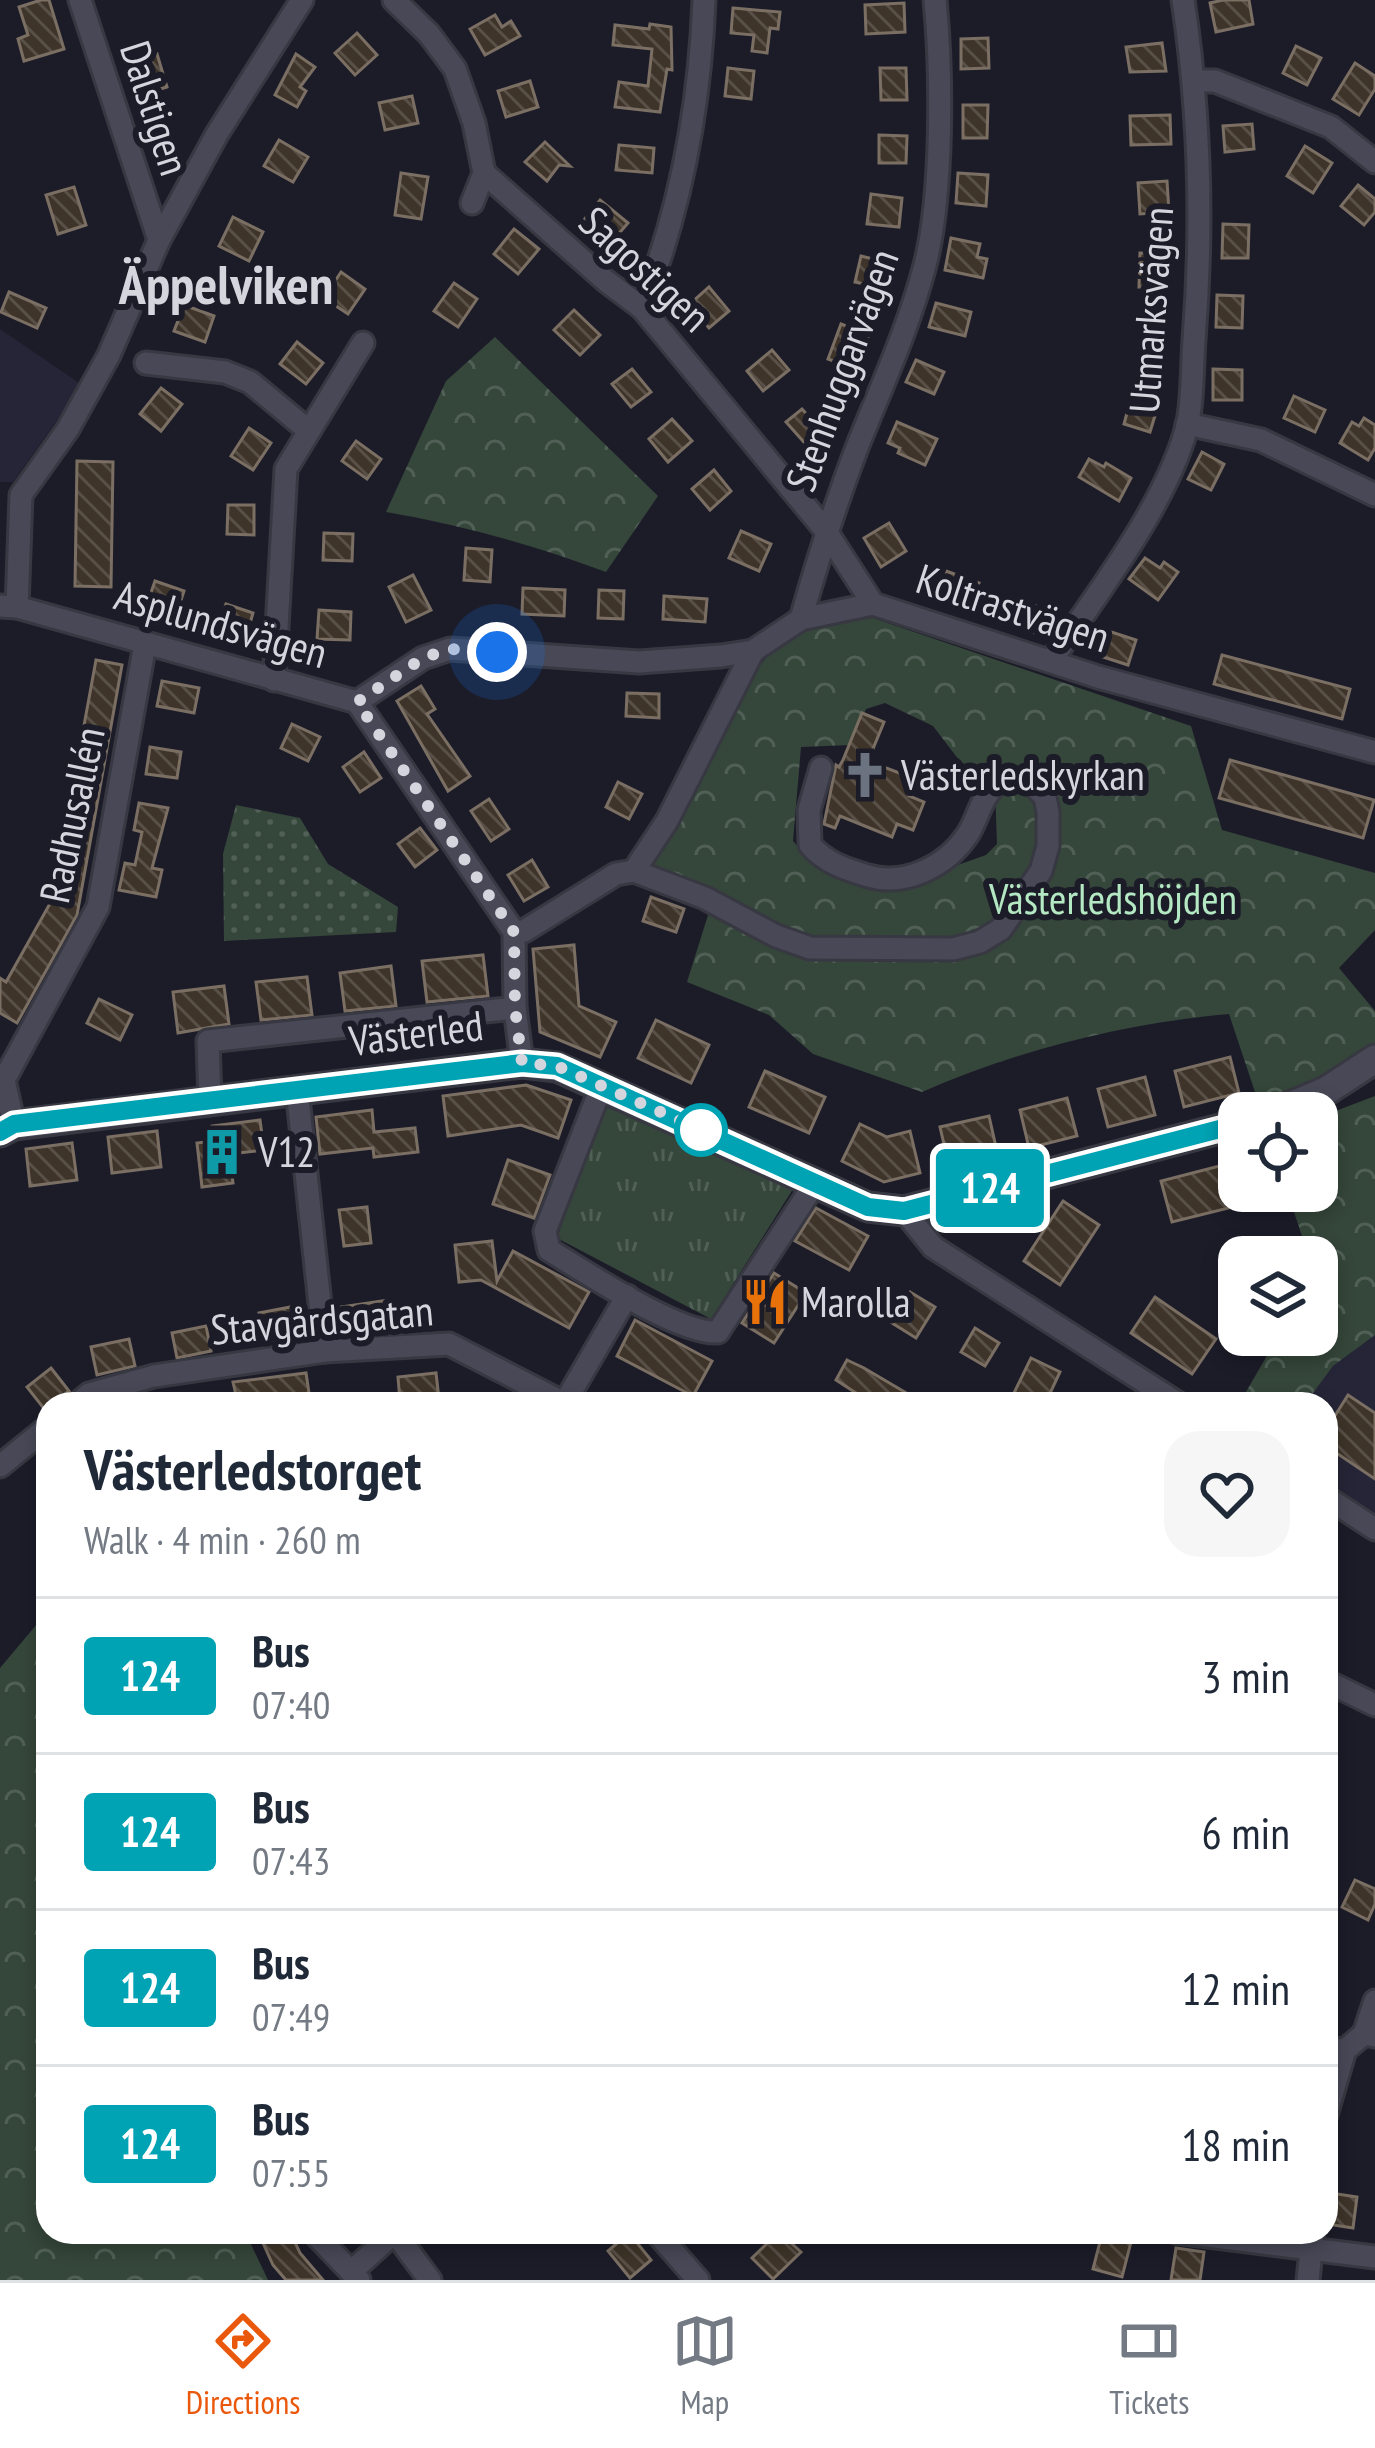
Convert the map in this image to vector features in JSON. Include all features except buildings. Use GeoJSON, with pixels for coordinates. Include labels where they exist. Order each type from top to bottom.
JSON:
{"type":"FeatureCollection","features":[{"type":"Feature","properties":{"kind":"street","name":"Dalstigen"},"geometry":{"type":"LineString","coordinates":[[80,0],[159,240]]}},
{"type":"Feature","properties":{"kind":"street"},"geometry":{"type":"LineString","coordinates":[[8,607],[10,495],[68,429],[109,355],[159,240],[302,0]]}},
{"type":"Feature","properties":{"kind":"street"},"geometry":{"type":"LineString","coordinates":[[394,0],[429,34],[455,69],[474,123],[484,173],[472,203]]}},
{"type":"Feature","properties":{"kind":"street"},"geometry":{"type":"LineString","coordinates":[[642,308],[671,218],[688,140],[704,0]]}},
{"type":"Feature","properties":{"kind":"street","name":"Stenhuggarvägen"},"geometry":{"type":"LineString","coordinates":[[801,619],[826,531],[926,262],[935,196],[939,38],[935,0]]}},
{"type":"Feature","properties":{"kind":"street","name":"Utmarksvägen"},"geometry":{"type":"LineString","coordinates":[[1051,661],[1160,492],[1187,424],[1200,261],[1195,80],[1184,0]]}},
{"type":"Feature","properties":{"kind":"street"},"geometry":{"type":"LineString","coordinates":[[1195,80],[1215,81],[1331,127],[1375,162]]}},
{"type":"Feature","properties":{"kind":"street","name":"Sagostigen"},"geometry":{"type":"LineString","coordinates":[[484,173],[642,308],[826,531],[872,604]]}},
{"type":"Feature","properties":{"kind":"street"},"geometry":{"type":"LineString","coordinates":[[274,680],[286,469],[363,343]]}},
{"type":"Feature","properties":{"kind":"street"},"geometry":{"type":"LineString","coordinates":[[146,363],[225,372],[250,382],[309,431]]}},
{"type":"Feature","properties":{"kind":"street"},"geometry":{"type":"LineString","coordinates":[[1187,424],[1261,440],[1375,495]]}},
{"type":"Feature","properties":{"kind":"street","name":"Koltrastvägen"},"geometry":{"type":"LineString","coordinates":[[357,702],[423,658],[450,649],[639,662],[753,651],[801,619],[872,604],[1098,677],[1375,752]]}},
{"type":"Feature","properties":{"kind":"street","name":"Asplundsvägen"},"geometry":{"type":"LineString","coordinates":[[8,607],[357,702],[514,932]]}},
{"type":"Feature","properties":{"kind":"street","name":"Radhusallén"},"geometry":{"type":"LineString","coordinates":[[7,1128],[4,1080],[98,907],[145,644]]}},
{"type":"Feature","properties":{"kind":"street"},"geometry":{"type":"LineString","coordinates":[[634,871],[667,821],[753,651]]}},
{"type":"Feature","properties":{"kind":"street"},"geometry":{"type":"LineString","coordinates":[[522,1063],[515,1008],[514,932],[524,931],[616,874],[634,871],[705,898],[776,937],[810,947],[953,949],[980,942],[1001,929],[1041,871],[1048,846],[1045,797],[1032,783],[1005,780],[987,794],[966,836],[926,870],[886,881],[842,868],[821,858],[810,845],[809,810],[821,768]]}},
{"type":"Feature","properties":{"kind":"street","name":"Västerled"},"geometry":{"type":"LineString","coordinates":[[210,1100],[208,1041],[515,1008]]}},
{"type":"Feature","properties":{"kind":"street"},"geometry":{"type":"LineString","coordinates":[[1324,1092],[1375,1059]]}},
{"type":"Feature","properties":{"kind":"street","name":"Västerled"},"geometry":{"type":"LineString","coordinates":[[7,1128],[522,1063],[557,1066],[868,1207],[904,1211],[1218,1129]]}},
{"type":"Feature","properties":{"kind":"street"},"geometry":{"type":"LineString","coordinates":[[602,1085],[544,1231],[549,1250],[703,1333],[718,1332],[815,1183]]}},
{"type":"Feature","properties":{"kind":"street"},"geometry":{"type":"LineString","coordinates":[[297,1090],[325,1351]]}},
{"type":"Feature","properties":{"kind":"street"},"geometry":{"type":"LineString","coordinates":[[904,1211],[933,1247],[1160,1392]]}},
{"type":"Feature","properties":{"kind":"street"},"geometry":{"type":"LineString","coordinates":[[572,1392],[627,1296]]}},
{"type":"Feature","properties":{"kind":"street","name":"Stavgårdsgatan"},"geometry":{"type":"LineString","coordinates":[[96,1392],[154,1376],[325,1351],[449,1343],[542,1392]]}},
{"type":"Feature","properties":{"kind":"street"},"geometry":{"type":"LineString","coordinates":[[0,1466],[36,1437]]}},
{"type":"Feature","properties":{"kind":"street"},"geometry":{"type":"LineString","coordinates":[[1338,1506],[1375,1529]]}},
{"type":"Feature","properties":{"kind":"street"},"geometry":{"type":"LineString","coordinates":[[1338,1687],[1375,1706]]}},
{"type":"Feature","properties":{"kind":"street"},"geometry":{"type":"LineString","coordinates":[[1338,2049],[1369,2035],[1375,2001]]}},
{"type":"Feature","properties":{"kind":"street"},"geometry":{"type":"LineString","coordinates":[[324,2244],[355,2276],[384,2244]]}},
{"type":"Feature","properties":{"kind":"street"},"geometry":{"type":"LineString","coordinates":[[404,2244],[430,2280]]}},
{"type":"Feature","properties":{"kind":"street"},"geometry":{"type":"LineString","coordinates":[[666,2244],[698,2280]]}},
{"type":"Feature","properties":{"kind":"street"},"geometry":{"type":"LineString","coordinates":[[1308,2280],[1312,2244]]}},
{"type":"Feature","properties":{"kind":"street"},"geometry":{"type":"LineString","coordinates":[[1324,2244],[1375,2257]]}},
{"type":"Feature","properties":{"kind":"shaded area"},"geometry":{"type":"Polygon","coordinates":[[[0,329],[82,385],[13,482],[0,482],[0,329]]]}},
{"type":"Feature","properties":{"kind":"shaded area"},"geometry":{"type":"Polygon","coordinates":[[[1375,1335],[1375,1513],[1338,1490],[1338,1392],[1314,1392],[1333,1366],[1375,1335]]]}},
{"type":"Feature","properties":{"kind":"green space"},"geometry":{"type":"Polygon","coordinates":[[[495,337],[658,496],[606,572],[498,537],[386,512],[446,381],[495,337]]]}},
{"type":"Feature","properties":{"kind":"green space","name":"Västerledshöjden"},"geometry":{"type":"Polygon","coordinates":[[[873,618],[1191,726],[1222,830],[1375,873],[1375,930],[1339,968],[1375,1011],[1375,1045],[1300,1087],[1255,1092],[1229,1014],[1073,1041],[996,1063],[922,1092],[813,1054],[769,1015],[687,982],[709,912],[650,862],[714,735],[755,671],[800,631],[873,618]],[[885,703],[866,709],[850,745],[801,747],[793,841],[806,856],[904,884],[986,855],[997,844],[995,788],[959,760],[933,726],[885,703]]]}},
{"type":"Feature","properties":{"kind":"green space"},"geometry":{"type":"Polygon","coordinates":[[[236,805],[300,818],[328,864],[398,907],[396,932],[224,941],[223,854],[236,805]]]}},
{"type":"Feature","properties":{"kind":"green space"},"geometry":{"type":"Polygon","coordinates":[[[1375,1096],[1375,1335],[1333,1366],[1314,1392],[1246,1392],[1267,1356],[1338,1356],[1338,1236],[1302,1236],[1294,1212],[1338,1212],[1338,1110],[1375,1096]]]}},
{"type":"Feature","properties":{"kind":"green space"},"geometry":{"type":"Polygon","coordinates":[[[604,1105],[793,1189],[711,1319],[557,1238],[604,1105]]]}},
{"type":"Feature","properties":{"kind":"green space"},"geometry":{"type":"Polygon","coordinates":[[[36,1625],[36,2244],[251,2244],[268,2280],[0,2280],[0,1668],[36,1625]]]}},
{"type":"Feature","properties":{"kind":"bus line","name":"124"},"geometry":{"type":"LineString","coordinates":[[0,1132],[14,1124],[412,1075],[522,1063],[557,1066],[868,1207],[904,1211],[1218,1129]]}},
{"type":"Feature","properties":{"kind":"place","name":"Västerledskyrkan"},"geometry":{"type":"Point","coordinates":[865,775]}},
{"type":"Feature","properties":{"kind":"place","name":"V12"},"geometry":{"type":"Point","coordinates":[222,1152]}},
{"type":"Feature","properties":{"kind":"place","name":"Marolla"},"geometry":{"type":"Point","coordinates":[765,1302]}},
{"type":"Feature","properties":{"kind":"district","name":"Äppelviken"},"geometry":{"type":"Point","coordinates":[226,285]}},
{"type":"Feature","properties":{"kind":"route"},"geometry":{"type":"LineString","coordinates":[[497,652],[450,649],[423,658],[357,702],[514,932],[515,1008],[522,1063],[557,1066],[701,1130]]}}]}
